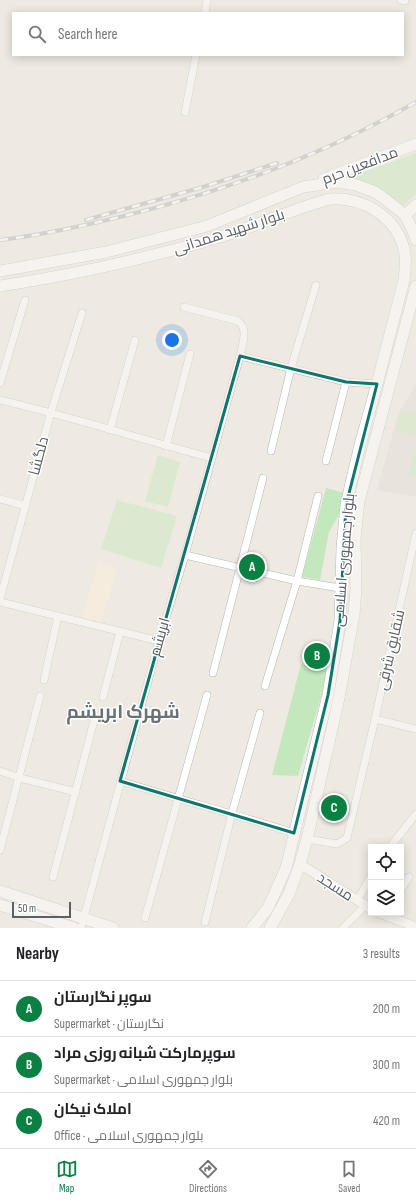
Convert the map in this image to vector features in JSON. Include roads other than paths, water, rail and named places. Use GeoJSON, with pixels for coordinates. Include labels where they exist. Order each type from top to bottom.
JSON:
{"type":"FeatureCollection","features":[{"type":"Feature","properties":{"kind":"main road","name":"مدافعین حرم"},"geometry":{"type":"LineString","coordinates":[[303,187],[416,144]]}},
{"type":"Feature","properties":{"kind":"main road","name":"بلوار شهید همدانی"},"geometry":{"type":"LineString","coordinates":[[0,271],[106,252],[207,226],[303,187],[337,182],[356,185],[375,192],[405,216],[416,240]]}},
{"type":"Feature","properties":{"kind":"main road","name":"بلوار شهید همدانی"},"geometry":{"type":"LineString","coordinates":[[0,286],[94,269],[193,244],[252,226],[330,199],[346,199],[370,207],[380,214],[397,232],[405,250],[406,263],[404,280]]}},
{"type":"Feature","properties":{"kind":"main road"},"geometry":{"type":"LineString","coordinates":[[405,216],[416,205]]}},
{"type":"Feature","properties":{"kind":"main road"},"geometry":{"type":"LineString","coordinates":[[189,230],[193,244]]}},
{"type":"Feature","properties":{"kind":"main road"},"geometry":{"type":"LineString","coordinates":[[404,280],[416,282]]}},
{"type":"Feature","properties":{"kind":"main road","name":"بلوار جمهوری اسلامی"},"geometry":{"type":"LineString","coordinates":[[252,928],[268,908],[286,868],[328,695],[340,621],[340,588],[346,505],[359,449],[404,280]]}},
{"type":"Feature","properties":{"kind":"main road","name":"بلوار جمهوری اسلامی"},"geometry":{"type":"LineString","coordinates":[[270,928],[289,894],[307,839],[339,698],[354,614],[356,588],[355,538],[359,501],[416,286]]}},
{"type":"Feature","properties":{"kind":"main road"},"geometry":{"type":"LineString","coordinates":[[328,695],[339,698]]}},
{"type":"Feature","properties":{"kind":"main road"},"geometry":{"type":"LineString","coordinates":[[0,890],[82,923],[114,928]]}},
{"type":"Feature","properties":{"kind":"main road"},"geometry":{"type":"LineString","coordinates":[[0,905],[74,928]]}},
{"type":"Feature","properties":{"kind":"street"},"geometry":{"type":"LineString","coordinates":[[205,12],[207,0]]}},
{"type":"Feature","properties":{"kind":"street"},"geometry":{"type":"LineString","coordinates":[[185,112],[196,56]]}},
{"type":"Feature","properties":{"kind":"street"},"geometry":{"type":"LineString","coordinates":[[270,451],[291,368],[316,285]]}},
{"type":"Feature","properties":{"kind":"street"},"geometry":{"type":"LineString","coordinates":[[0,383],[25,300]]}},
{"type":"Feature","properties":{"kind":"street","name":"ابریشم"},"geometry":{"type":"LineString","coordinates":[[82,923],[159,641],[185,555],[240,356],[244,332],[242,324],[238,321],[184,306]]}},
{"type":"Feature","properties":{"kind":"street","name":"دلگشا"},"geometry":{"type":"LineString","coordinates":[[0,601],[51,412],[82,313]]}},
{"type":"Feature","properties":{"kind":"street"},"geometry":{"type":"LineString","coordinates":[[110,430],[135,340]]}},
{"type":"Feature","properties":{"kind":"street"},"geometry":{"type":"LineString","coordinates":[[166,446],[190,354]]}},
{"type":"Feature","properties":{"kind":"street"},"geometry":{"type":"LineString","coordinates":[[240,356],[346,382],[377,384]]}},
{"type":"Feature","properties":{"kind":"street"},"geometry":{"type":"LineString","coordinates":[[326,462],[346,382]]}},
{"type":"Feature","properties":{"kind":"street"},"geometry":{"type":"LineString","coordinates":[[0,400],[51,412],[212,458]]}},
{"type":"Feature","properties":{"kind":"street"},"geometry":{"type":"LineString","coordinates":[[213,674],[263,478]]}},
{"type":"Feature","properties":{"kind":"street"},"geometry":{"type":"LineString","coordinates":[[266,686],[297,581],[318,496]]}},
{"type":"Feature","properties":{"kind":"street"},"geometry":{"type":"LineString","coordinates":[[0,499],[26,506]]}},
{"type":"Feature","properties":{"kind":"street","name":"شقایق شرقی"},"geometry":{"type":"LineString","coordinates":[[307,839],[337,844],[347,838],[416,534]]}},
{"type":"Feature","properties":{"kind":"street"},"geometry":{"type":"LineString","coordinates":[[185,555],[240,569],[340,588]]}},
{"type":"Feature","properties":{"kind":"street"},"geometry":{"type":"LineString","coordinates":[[0,601],[159,641]]}},
{"type":"Feature","properties":{"kind":"street"},"geometry":{"type":"LineString","coordinates":[[44,680],[58,616]]}},
{"type":"Feature","properties":{"kind":"street"},"geometry":{"type":"LineString","coordinates":[[102,697],[120,632]]}},
{"type":"Feature","properties":{"kind":"street"},"geometry":{"type":"LineString","coordinates":[[145,918],[207,695]]}},
{"type":"Feature","properties":{"kind":"street"},"geometry":{"type":"LineString","coordinates":[[0,850],[20,778],[40,696]]}},
{"type":"Feature","properties":{"kind":"street"},"geometry":{"type":"LineString","coordinates":[[205,922],[232,813],[260,713]]}},
{"type":"Feature","properties":{"kind":"street"},"geometry":{"type":"LineString","coordinates":[[54,877],[95,717]]}},
{"type":"Feature","properties":{"kind":"street"},"geometry":{"type":"LineString","coordinates":[[375,719],[416,729]]}},
{"type":"Feature","properties":{"kind":"street"},"geometry":{"type":"LineString","coordinates":[[0,771],[20,778],[76,792]]}},
{"type":"Feature","properties":{"kind":"street"},"geometry":{"type":"LineString","coordinates":[[120,781],[232,813],[294,833]]}},
{"type":"Feature","properties":{"kind":"street"},"geometry":{"type":"LineString","coordinates":[[392,844],[416,814]]}},
{"type":"Feature","properties":{"kind":"street","name":"مسجد"},"geometry":{"type":"LineString","coordinates":[[300,864],[364,905]]}},
{"type":"Feature","properties":{"kind":"street"},"geometry":{"type":"LineString","coordinates":[[404,885],[409,877]]}},
{"type":"Feature","properties":{"kind":"street"},"geometry":{"type":"LineString","coordinates":[[343,928],[364,905],[370,880]]}},
{"type":"Feature","properties":{"kind":"street"},"geometry":{"type":"LineString","coordinates":[[389,916],[416,926]]}},
{"type":"Feature","properties":{"kind":"railway"},"geometry":{"type":"LineString","coordinates":[[0,240],[31,236],[124,216],[237,183],[311,154],[382,121],[416,102]]}},
{"type":"Feature","properties":{"kind":"railway"},"geometry":{"type":"LineString","coordinates":[[86,220],[203,187],[277,163]]}},
{"type":"Feature","properties":{"kind":"place","name":"سوپر نگارستان"},"geometry":{"type":"Point","coordinates":[252,567]}},
{"type":"Feature","properties":{"kind":"place","name":"سوپرمارکت شبانه روزی مراد"},"geometry":{"type":"Point","coordinates":[317,656]}},
{"type":"Feature","properties":{"kind":"place","name":"املاک نیکان"},"geometry":{"type":"Point","coordinates":[334,808]}},
{"type":"Feature","properties":{"kind":"district","name":"شهرک ابریشم"},"geometry":{"type":"Point","coordinates":[123,712]}}]}
